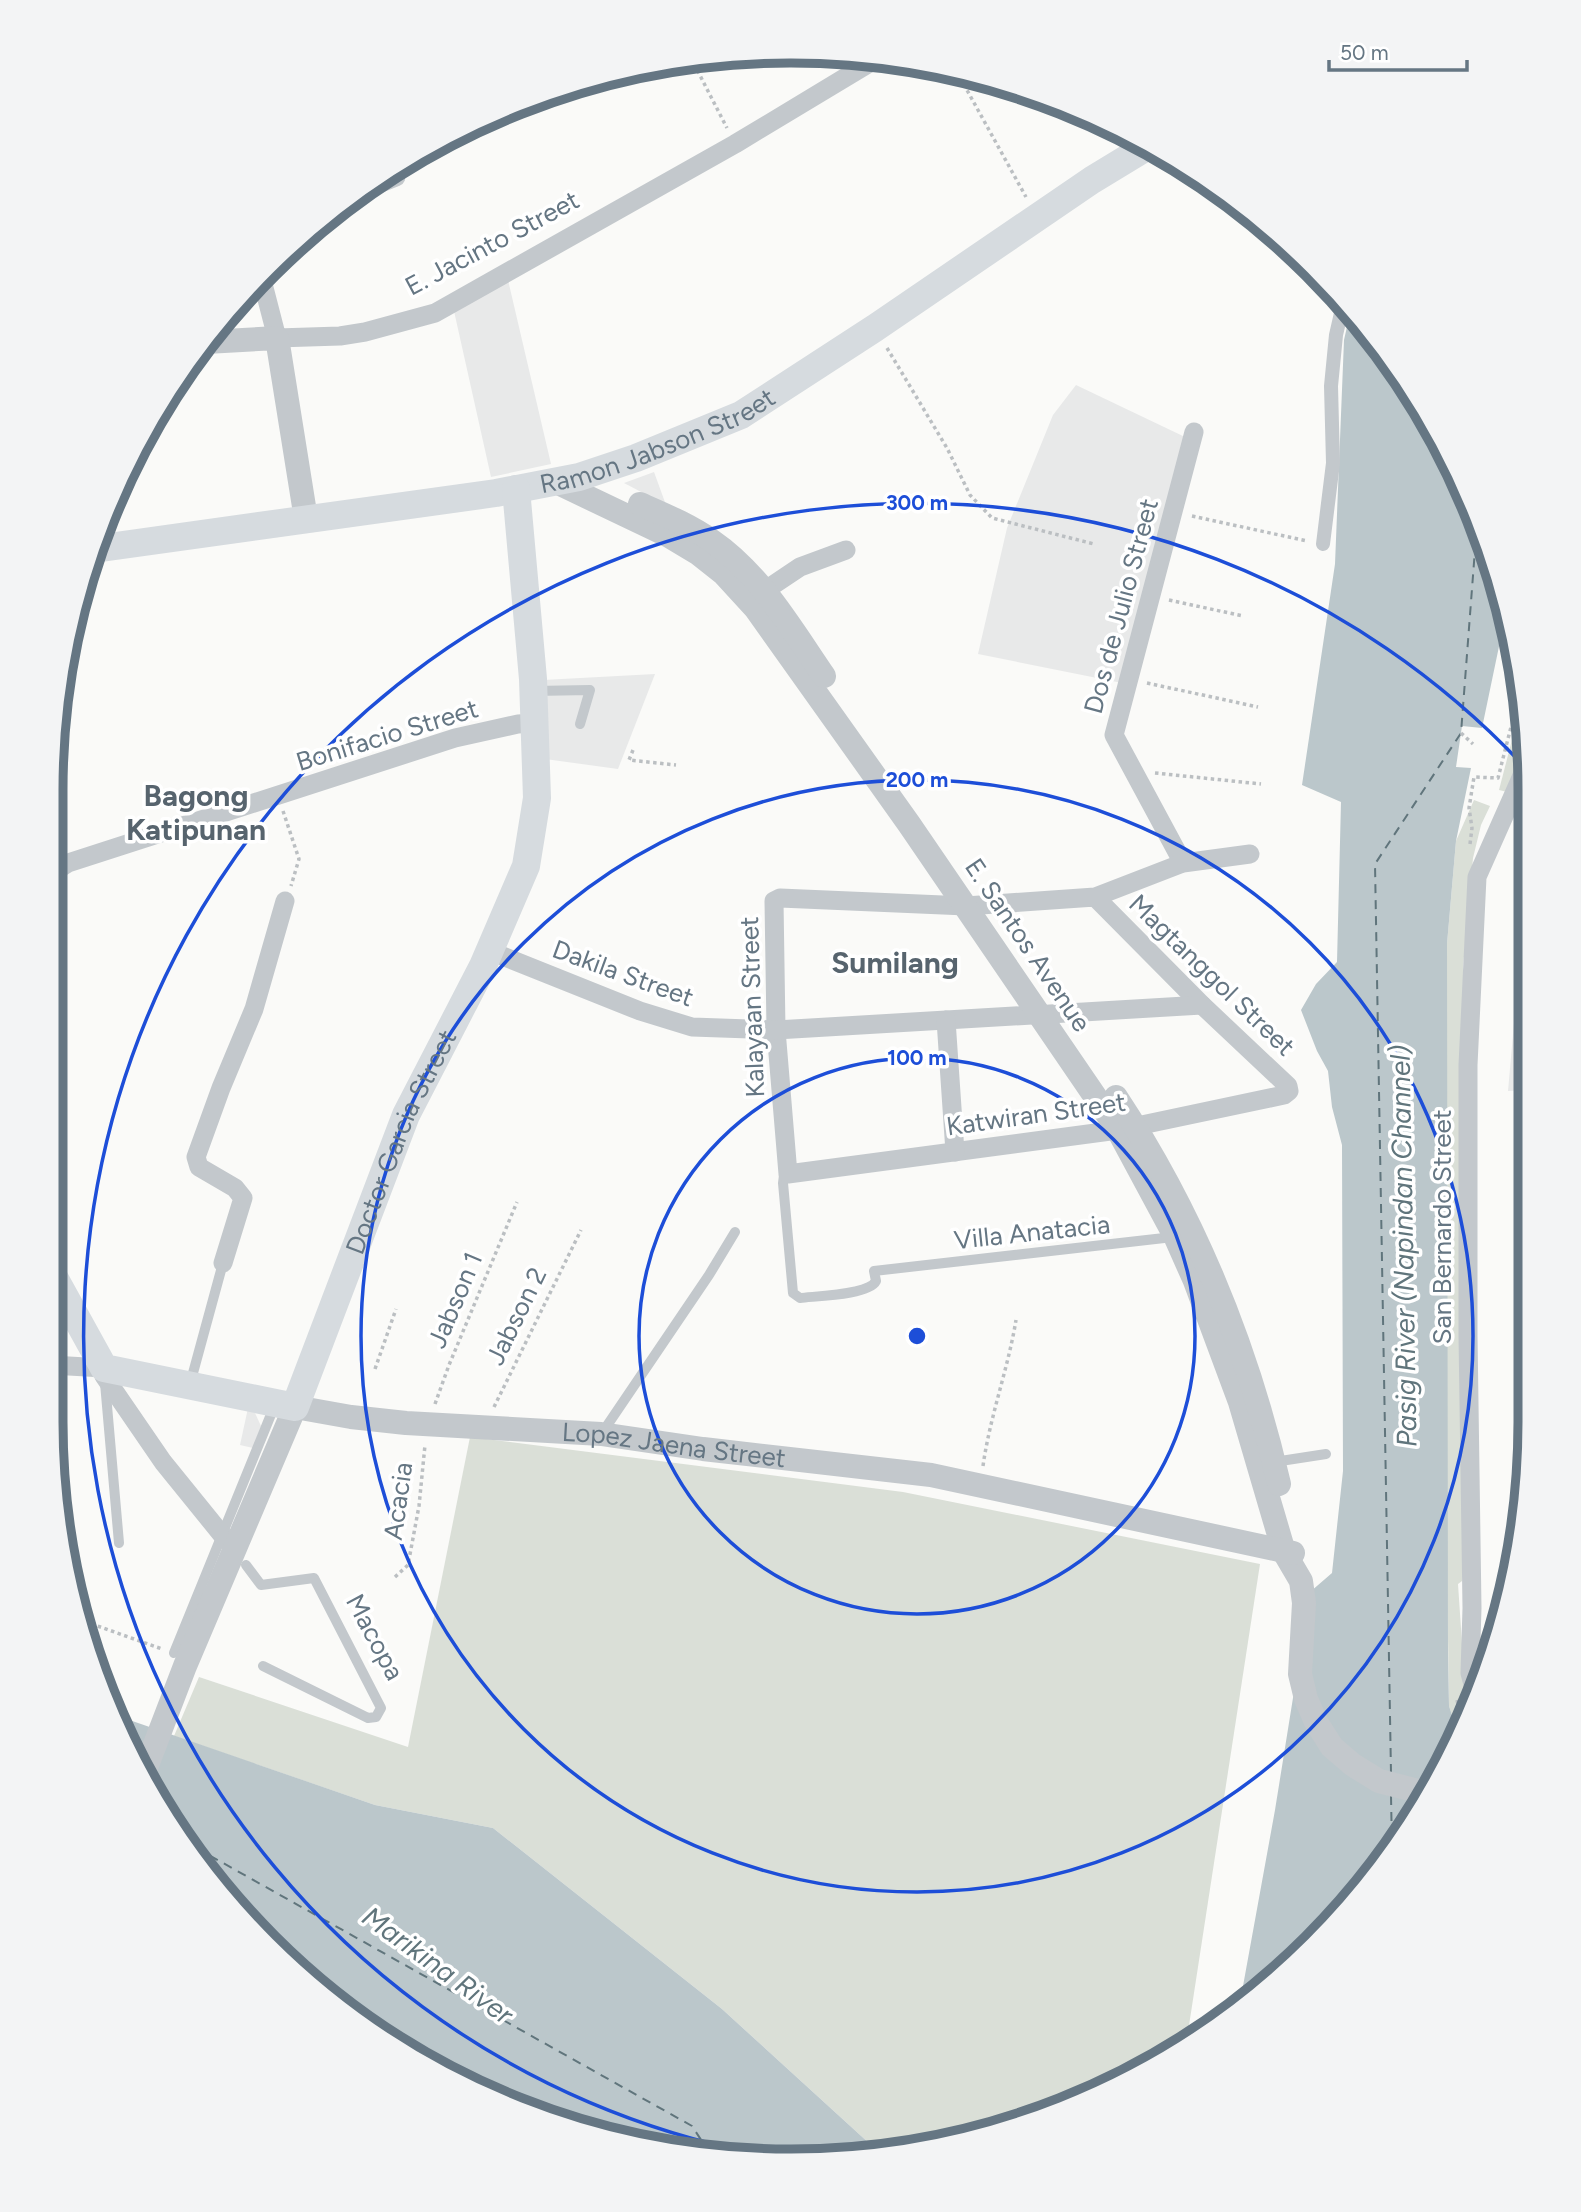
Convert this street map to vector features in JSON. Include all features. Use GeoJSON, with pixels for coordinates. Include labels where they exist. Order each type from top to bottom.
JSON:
{"type":"FeatureCollection","features":[{"type":"Feature","properties":{"kind":"main road","name":"Ramon Jabson Street"},"geometry":{"type":"LineString","coordinates":[[105,547],[516,489],[567,479],[636,458],[741,415],[875,328],[1092,180],[1138,152]]}},
{"type":"Feature","properties":{"kind":"main road","name":"Doctor Garcia Street"},"geometry":{"type":"LineString","coordinates":[[274,1403],[310,1368],[406,1115],[490,950],[526,866],[537,797],[534,691],[516,489]]}},
{"type":"Feature","properties":{"kind":"main road"},"geometry":{"type":"LineString","coordinates":[[63,1295],[104,1372]]}},
{"type":"Feature","properties":{"kind":"main road"},"geometry":{"type":"LineString","coordinates":[[274,1403],[286,1388],[310,1368]]}},
{"type":"Feature","properties":{"kind":"main road","name":"Lopez Jaena Street"},"geometry":{"type":"LineString","coordinates":[[104,1372],[190,1385],[274,1403]]}},
{"type":"Feature","properties":{"kind":"street","name":"E. Jacinto Street"},"geometry":{"type":"LineString","coordinates":[[277,338],[340,336],[435,313],[735,144],[861,67]]}},
{"type":"Feature","properties":{"kind":"street"},"geometry":{"type":"LineString","coordinates":[[1127,146],[1097,164],[1092,180],[1111,185],[1153,159]]}},
{"type":"Feature","properties":{"kind":"street"},"geometry":{"type":"LineString","coordinates":[[264,289],[277,338],[306,519]]}},
{"type":"Feature","properties":{"kind":"street"},"geometry":{"type":"LineString","coordinates":[[1323,544],[1333,463],[1332,373],[1341,315]]}},
{"type":"Feature","properties":{"kind":"street"},"geometry":{"type":"LineString","coordinates":[[219,341],[277,338]]}},
{"type":"Feature","properties":{"kind":"street","name":"Dos de Julio Street"},"geometry":{"type":"LineString","coordinates":[[1183,863],[1114,735],[1194,432]]}},
{"type":"Feature","properties":{"kind":"street","name":"E. Santos Avenue"},"geometry":{"type":"LineString","coordinates":[[567,479],[682,523],[713,541],[747,570],[764,591],[1127,1128],[1185,1235],[1213,1274],[1258,1398],[1274,1462],[1285,1555]]}},
{"type":"Feature","properties":{"kind":"street","name":"E. Santos Avenue"},"geometry":{"type":"LineString","coordinates":[[567,479],[699,554],[723,573],[756,609],[976,906]]}},
{"type":"Feature","properties":{"kind":"street"},"geometry":{"type":"LineString","coordinates":[[764,591],[800,567],[846,550]]}},
{"type":"Feature","properties":{"kind":"street","name":"Bonifacio Street"},"geometry":{"type":"LineString","coordinates":[[63,866],[455,738],[535,723]]}},
{"type":"Feature","properties":{"kind":"street","name":"San Bernardo Street"},"geometry":{"type":"LineString","coordinates":[[1471,1677],[1468,1065],[1477,877],[1518,800]]}},
{"type":"Feature","properties":{"kind":"street","name":"Kalayaan Street"},"geometry":{"type":"LineString","coordinates":[[788,1174],[776,1030],[774,901],[780,898],[976,906],[1095,897],[1183,863],[1250,854]]}},
{"type":"Feature","properties":{"kind":"street","name":"Magtanggol Street"},"geometry":{"type":"LineString","coordinates":[[1095,897],[1202,1005],[1288,1086],[1289,1091]]}},
{"type":"Feature","properties":{"kind":"street"},"geometry":{"type":"LineString","coordinates":[[223,1263],[243,1198],[235,1188],[199,1167],[196,1157],[220,1088],[254,1009],[285,901]]}},
{"type":"Feature","properties":{"kind":"street","name":"Dakila Street"},"geometry":{"type":"LineString","coordinates":[[490,950],[640,1011],[692,1027],[776,1030],[1202,1005]]}},
{"type":"Feature","properties":{"kind":"street"},"geometry":{"type":"LineString","coordinates":[[946,1020],[955,1152]]}},
{"type":"Feature","properties":{"kind":"street","name":"Katwiran Street"},"geometry":{"type":"LineString","coordinates":[[788,1174],[1127,1128],[1284,1095],[1289,1091]]}},
{"type":"Feature","properties":{"kind":"street","name":"E. Santos Avenue"},"geometry":{"type":"LineString","coordinates":[[1185,1235],[1195,1281],[1240,1402],[1285,1555],[1301,1581],[1303,1594],[1300,1674],[1306,1699],[1316,1722],[1332,1747],[1353,1765],[1380,1781],[1417,1792]]}},
{"type":"Feature","properties":{"kind":"street","name":"Lopez Jaena Street"},"geometry":{"type":"LineString","coordinates":[[63,1367],[104,1372]]}},
{"type":"Feature","properties":{"kind":"street"},"geometry":{"type":"LineString","coordinates":[[104,1372],[163,1462],[224,1538]]}},
{"type":"Feature","properties":{"kind":"street","name":"Lopez Jaena Street"},"geometry":{"type":"LineString","coordinates":[[274,1403],[351,1417],[429,1419],[601,1434],[703,1449],[932,1475],[1285,1555]]}},
{"type":"Feature","properties":{"kind":"street","name":"Doctor Garcia Street"},"geometry":{"type":"LineString","coordinates":[[148,1761],[180,1659],[274,1403]]}},
{"type":"Feature","properties":{"kind":"lane"},"geometry":{"type":"LineString","coordinates":[[534,691],[590,690],[580,724]]}},
{"type":"Feature","properties":{"kind":"lane","name":"Villa Anatacia"},"geometry":{"type":"LineString","coordinates":[[788,1174],[785,1175],[783,1183],[795,1297],[848,1293],[871,1287],[876,1281],[874,1271],[1185,1235]]}},
{"type":"Feature","properties":{"kind":"lane"},"geometry":{"type":"LineString","coordinates":[[601,1434],[702,1287],[734,1232]]}},
{"type":"Feature","properties":{"kind":"lane"},"geometry":{"type":"LineString","coordinates":[[190,1385],[223,1263]]}},
{"type":"Feature","properties":{"kind":"lane"},"geometry":{"type":"LineString","coordinates":[[104,1372],[119,1543]]}},
{"type":"Feature","properties":{"kind":"lane"},"geometry":{"type":"LineString","coordinates":[[180,1659],[274,1403]]}},
{"type":"Feature","properties":{"kind":"lane"},"geometry":{"type":"LineString","coordinates":[[1274,1462],[1326,1454]]}},
{"type":"Feature","properties":{"kind":"lane","name":"Macopa"},"geometry":{"type":"LineString","coordinates":[[246,1565],[261,1585],[314,1578],[381,1708],[376,1717],[368,1718],[263,1666]]}},
{"type":"Feature","properties":{"kind":"path"},"geometry":{"type":"LineString","coordinates":[[697,69],[735,144]]}},
{"type":"Feature","properties":{"kind":"path"},"geometry":{"type":"LineString","coordinates":[[964,84],[1038,217]]}},
{"type":"Feature","properties":{"kind":"path"},"geometry":{"type":"LineString","coordinates":[[891,355],[947,448],[970,495],[992,518],[1094,544]]}},
{"type":"Feature","properties":{"kind":"path"},"geometry":{"type":"LineString","coordinates":[[1173,510],[1217,523],[1323,544]]}},
{"type":"Feature","properties":{"kind":"path"},"geometry":{"type":"LineString","coordinates":[[1150,596],[1243,616]]}},
{"type":"Feature","properties":{"kind":"path"},"geometry":{"type":"LineString","coordinates":[[1128,678],[1258,707]]}},
{"type":"Feature","properties":{"kind":"path"},"geometry":{"type":"LineString","coordinates":[[1461,733],[1473,744]]}},
{"type":"Feature","properties":{"kind":"path"},"geometry":{"type":"LineString","coordinates":[[1504,748],[1516,749]]}},
{"type":"Feature","properties":{"kind":"path"},"geometry":{"type":"LineString","coordinates":[[633,750],[629,760],[676,765]]}},
{"type":"Feature","properties":{"kind":"path"},"geometry":{"type":"LineString","coordinates":[[1133,771],[1261,784]]}},
{"type":"Feature","properties":{"kind":"path"},"geometry":{"type":"LineString","coordinates":[[277,796],[299,859],[296,877],[285,901]]}},
{"type":"Feature","properties":{"kind":"path","name":"Jabson 1"},"geometry":{"type":"LineString","coordinates":[[429,1419],[517,1202]]}},
{"type":"Feature","properties":{"kind":"path","name":"Jabson 2"},"geometry":{"type":"LineString","coordinates":[[492,1410],[581,1230]]}},
{"type":"Feature","properties":{"kind":"path"},"geometry":{"type":"LineString","coordinates":[[375,1369],[397,1309]]}},
{"type":"Feature","properties":{"kind":"path"},"geometry":{"type":"LineString","coordinates":[[980,1485],[988,1431],[1010,1358],[1016,1320]]}},
{"type":"Feature","properties":{"kind":"path","name":"Acacia"},"geometry":{"type":"LineString","coordinates":[[395,1577],[408,1565],[419,1506],[429,1419]]}},
{"type":"Feature","properties":{"kind":"path"},"geometry":{"type":"LineString","coordinates":[[93,1625],[180,1659]]}},
{"type":"Feature","properties":{"kind":"shaded area"},"geometry":{"type":"Polygon","coordinates":[[[508,280],[551,464],[491,477],[454,311],[508,280]]]}},
{"type":"Feature","properties":{"kind":"shaded area"},"geometry":{"type":"Polygon","coordinates":[[[1076,385],[1185,437],[1122,683],[978,654],[1007,528],[1053,415],[1076,385]]]}},
{"type":"Feature","properties":{"kind":"shaded area"},"geometry":{"type":"Polygon","coordinates":[[[654,472],[666,505],[624,483],[654,472]]]}},
{"type":"Feature","properties":{"kind":"shaded area"},"geometry":{"type":"Polygon","coordinates":[[[655,674],[618,769],[545,759],[543,680],[655,674]]]}},
{"type":"Feature","properties":{"kind":"shaded area"},"geometry":{"type":"Polygon","coordinates":[[[1514,732],[1515,732],[1518,795],[1499,790],[1514,732]]]}},
{"type":"Feature","properties":{"kind":"shaded area"},"geometry":{"type":"Polygon","coordinates":[[[1474,800],[1490,806],[1481,825],[1473,858],[1463,967],[1462,1581],[1458,1584],[1464,1673],[1468,1686],[1454,1720],[1449,1706],[1447,1570],[1447,944],[1456,841],[1474,800]]]}},
{"type":"Feature","properties":{"kind":"shaded area"},"geometry":{"type":"Polygon","coordinates":[[[1518,978],[1518,1090],[1508,1091],[1518,978]]]}},
{"type":"Feature","properties":{"kind":"shaded area"},"geometry":{"type":"Polygon","coordinates":[[[248,1408],[255,1413],[261,1426],[253,1448],[240,1445],[248,1408]]]}},
{"type":"Feature","properties":{"kind":"shaded area"},"geometry":{"type":"Polygon","coordinates":[[[470,1437],[903,1492],[1260,1564],[1188,2030],[1154,2052],[1069,2094],[979,2124],[932,2135],[870,2144],[722,2009],[493,1828],[375,1805],[174,1736],[199,1677],[408,1747],[470,1437]]]}},
{"type":"Feature","properties":{"kind":"water","name":"Pasig River (Napindan Channel)"},"geometry":{"type":"Polygon","coordinates":[[[1348,324],[1395,386],[1421,427],[1463,512],[1493,602],[1501,636],[1482,728],[1462,726],[1456,767],[1471,768],[1456,841],[1447,944],[1448,1652],[1449,1706],[1454,1720],[1421,1785],[1368,1864],[1305,1936],[1242,1991],[1310,1592],[1332,1573],[1343,1471],[1342,1145],[1332,1107],[1328,1071],[1301,1010],[1316,984],[1337,962],[1341,802],[1302,785],[1335,564],[1344,340],[1348,324]]]}},
{"type":"Feature","properties":{"kind":"water","name":"Marikina River"},"geometry":{"type":"Polygon","coordinates":[[[127,1719],[375,1805],[493,1828],[722,2009],[870,2144],[790,2149],[696,2143],[649,2135],[602,2124],[512,2094],[427,2052],[348,1999],[276,1936],[244,1901],[186,1826],[160,1785],[127,1719]]]}},
{"type":"Feature","properties":{"kind":"ferry route"},"geometry":{"type":"LineString","coordinates":[[1391,1773],[1375,864],[1461,733],[1475,546]]}},
{"type":"Feature","properties":{"kind":"ferry route"},"geometry":{"type":"LineString","coordinates":[[1391,1796],[1392,1831]]}},
{"type":"Feature","properties":{"kind":"ferry route"},"geometry":{"type":"LineString","coordinates":[[205,1853],[692,2126],[704,2144]]}},
{"type":"Feature","properties":{"kind":"district","name":"Bagong Katipunan"},"geometry":{"type":"Point","coordinates":[196,813]}},
{"type":"Feature","properties":{"kind":"district","name":"Sumilang"},"geometry":{"type":"Point","coordinates":[895,963]}}]}
